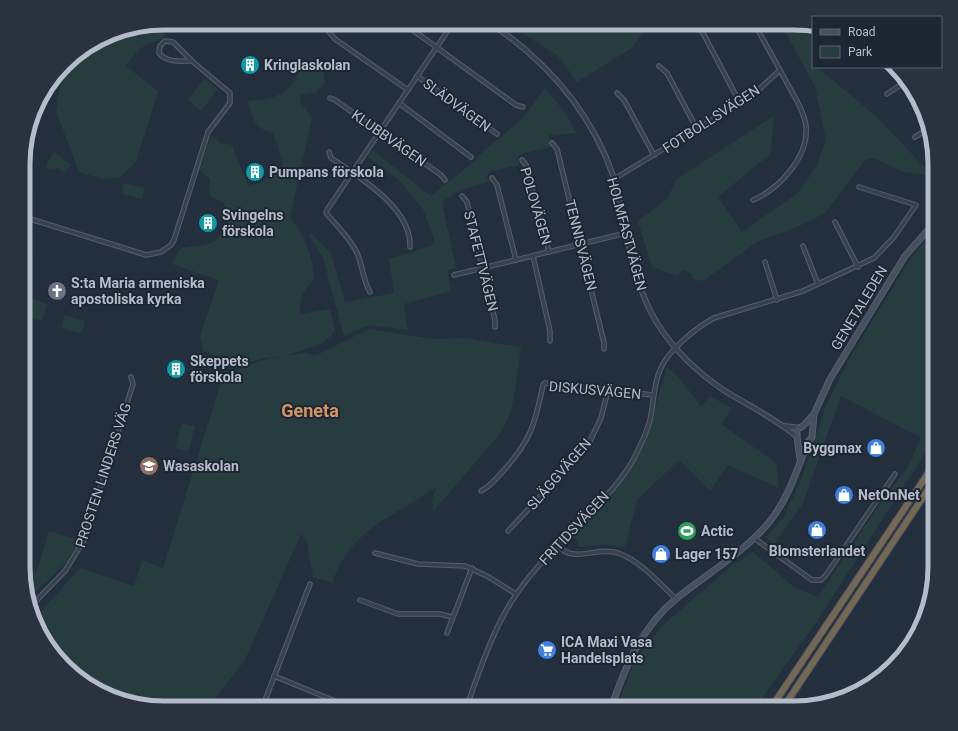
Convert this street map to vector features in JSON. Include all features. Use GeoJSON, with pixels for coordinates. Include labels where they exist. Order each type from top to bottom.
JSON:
{"type":"FeatureCollection","features":[{"type":"Feature","properties":{"kind":"highway"},"geometry":{"type":"LineString","coordinates":[[776,701],[928,473]]}},
{"type":"Feature","properties":{"kind":"highway"},"geometry":{"type":"LineString","coordinates":[[788,701],[928,490]]}},
{"type":"Feature","properties":{"kind":"main road","name":"GENETALEDEN"},"geometry":{"type":"LineString","coordinates":[[613,701],[623,673],[641,638],[676,599],[754,538],[780,507],[791,489],[800,461],[808,442],[812,437],[814,414],[830,379],[905,256],[928,230]]}},
{"type":"Feature","properties":{"kind":"main road","name":"GENETALEDEN"},"geometry":{"type":"LineString","coordinates":[[800,461],[798,438],[801,427],[814,414]]}},
{"type":"Feature","properties":{"kind":"main road"},"geometry":{"type":"LineString","coordinates":[[801,427],[808,427],[812,432]]}},
{"type":"Feature","properties":{"kind":"main road"},"geometry":{"type":"LineString","coordinates":[[798,438],[808,442]]}},
{"type":"Feature","properties":{"kind":"street"},"geometry":{"type":"LineString","coordinates":[[413,30],[516,105],[523,107]]}},
{"type":"Feature","properties":{"kind":"street"},"geometry":{"type":"LineString","coordinates":[[370,292],[367,287],[357,253],[350,240],[326,213],[448,30]]}},
{"type":"Feature","properties":{"kind":"street","name":"HOLMFASTVÄGEN"},"geometry":{"type":"LineString","coordinates":[[499,30],[533,55],[570,96],[598,142],[614,179],[626,233],[645,300],[656,322],[676,348],[703,374],[725,390],[784,426],[798,438]]}},
{"type":"Feature","properties":{"kind":"street"},"geometry":{"type":"LineString","coordinates":[[699,30],[740,103]]}},
{"type":"Feature","properties":{"kind":"street"},"geometry":{"type":"LineString","coordinates":[[753,200],[760,197],[783,179],[796,163],[804,146],[806,134],[804,118],[758,30]]}},
{"type":"Feature","properties":{"kind":"street"},"geometry":{"type":"LineString","coordinates":[[329,32],[335,39],[408,90]]}},
{"type":"Feature","properties":{"kind":"street"},"geometry":{"type":"LineString","coordinates":[[30,219],[146,255],[162,252],[171,245],[181,221],[208,132],[230,103],[230,93],[192,61],[173,42],[165,41],[160,46],[159,53],[163,59],[192,61]]}},
{"type":"Feature","properties":{"kind":"street"},"geometry":{"type":"LineString","coordinates":[[660,66],[667,73],[696,129]]}},
{"type":"Feature","properties":{"kind":"street","name":"FOTBOLLSVÄGEN"},"geometry":{"type":"LineString","coordinates":[[614,179],[754,94],[780,70]]}},
{"type":"Feature","properties":{"kind":"street","name":"SLÄDVÄGEN"},"geometry":{"type":"LineString","coordinates":[[417,76],[497,134]]}},
{"type":"Feature","properties":{"kind":"street"},"geometry":{"type":"LineString","coordinates":[[887,94],[901,85]]}},
{"type":"Feature","properties":{"kind":"street"},"geometry":{"type":"LineString","coordinates":[[617,93],[624,100],[654,155]]}},
{"type":"Feature","properties":{"kind":"street","name":"KLUBBVÄGEN"},"geometry":{"type":"LineString","coordinates":[[330,98],[380,131],[441,175],[445,180]]}},
{"type":"Feature","properties":{"kind":"street"},"geometry":{"type":"LineString","coordinates":[[399,103],[471,157]]}},
{"type":"Feature","properties":{"kind":"street"},"geometry":{"type":"LineString","coordinates":[[915,137],[924,132]]}},
{"type":"Feature","properties":{"kind":"street","name":"TENNISVÄGEN"},"geometry":{"type":"LineString","coordinates":[[552,143],[557,149],[581,243],[604,349]]}},
{"type":"Feature","properties":{"kind":"street"},"geometry":{"type":"LineString","coordinates":[[329,152],[332,158],[353,172],[389,201],[401,216],[410,239],[410,247]]}},
{"type":"Feature","properties":{"kind":"street","name":"POLOVÄGEN"},"geometry":{"type":"LineString","coordinates":[[522,160],[526,165],[549,252]]}},
{"type":"Feature","properties":{"kind":"street"},"geometry":{"type":"LineString","coordinates":[[492,178],[497,186],[516,260]]}},
{"type":"Feature","properties":{"kind":"street","name":"FRITIDSVÄGEN"},"geometry":{"type":"LineString","coordinates":[[469,701],[500,626],[516,594],[558,546],[600,502],[631,463],[642,443],[648,425],[653,395],[660,368],[676,348],[705,323],[714,318],[777,300],[858,267],[874,258],[887,247],[916,205],[859,187]]}},
{"type":"Feature","properties":{"kind":"street","name":"STAFETTVÄGEN"},"geometry":{"type":"LineString","coordinates":[[462,196],[466,202],[483,268],[495,327]]}},
{"type":"Feature","properties":{"kind":"street"},"geometry":{"type":"LineString","coordinates":[[835,222],[858,267]]}},
{"type":"Feature","properties":{"kind":"street"},"geometry":{"type":"LineString","coordinates":[[454,275],[626,233]]}},
{"type":"Feature","properties":{"kind":"street"},"geometry":{"type":"LineString","coordinates":[[803,246],[818,284]]}},
{"type":"Feature","properties":{"kind":"street"},"geometry":{"type":"LineString","coordinates":[[533,256],[550,331],[550,341]]}},
{"type":"Feature","properties":{"kind":"street"},"geometry":{"type":"LineString","coordinates":[[765,262],[777,300]]}},
{"type":"Feature","properties":{"kind":"street","name":"PROSTEN LINDERS VÄG"},"geometry":{"type":"LineString","coordinates":[[35,602],[65,571],[84,540],[133,384],[131,376]]}},
{"type":"Feature","properties":{"kind":"street","name":"DISKUSVÄGEN"},"geometry":{"type":"LineString","coordinates":[[482,491],[488,487],[518,454],[527,441],[536,419],[543,385],[551,383],[653,395]]}},
{"type":"Feature","properties":{"kind":"street","name":"SLÄGGVÄGEN"},"geometry":{"type":"LineString","coordinates":[[508,531],[588,445],[601,418],[608,390]]}},
{"type":"Feature","properties":{"kind":"street","name":"HOLMFASTVÄGEN"},"geometry":{"type":"LineString","coordinates":[[784,426],[801,427]]}},
{"type":"Feature","properties":{"kind":"street"},"geometry":{"type":"LineString","coordinates":[[754,538],[812,580],[821,580],[826,575],[895,474]]}},
{"type":"Feature","properties":{"kind":"street"},"geometry":{"type":"LineString","coordinates":[[558,546],[564,553],[572,555],[599,550],[617,553],[627,557],[637,563],[676,599]]}},
{"type":"Feature","properties":{"kind":"street"},"geometry":{"type":"LineString","coordinates":[[375,552],[418,564],[454,564],[472,568],[516,594]]}},
{"type":"Feature","properties":{"kind":"street"},"geometry":{"type":"LineString","coordinates":[[447,633],[472,568]]}},
{"type":"Feature","properties":{"kind":"street"},"geometry":{"type":"LineString","coordinates":[[265,701],[310,584]]}},
{"type":"Feature","properties":{"kind":"street"},"geometry":{"type":"LineString","coordinates":[[360,600],[398,614],[440,614],[452,617]]}},
{"type":"Feature","properties":{"kind":"street"},"geometry":{"type":"LineString","coordinates":[[274,676],[335,701]]}},
{"type":"Feature","properties":{"kind":"green space"},"geometry":{"type":"Polygon","coordinates":[[[166,30],[164,37],[139,49],[126,66],[158,91],[136,162],[119,178],[102,179],[79,172],[56,111],[61,82],[59,81],[63,76],[76,63],[97,48],[113,40],[138,33],[166,30]]]}},
{"type":"Feature","properties":{"kind":"green space"},"geometry":{"type":"Polygon","coordinates":[[[517,30],[644,30],[632,48],[577,82],[557,55],[517,30]]]}},
{"type":"Feature","properties":{"kind":"green space"},"geometry":{"type":"Polygon","coordinates":[[[784,30],[812,32],[812,68],[820,68],[877,117],[928,173],[924,175],[904,172],[874,158],[865,160],[825,213],[797,227],[757,242],[703,281],[693,279],[692,274],[683,270],[677,276],[652,267],[638,221],[667,199],[677,179],[775,115],[770,154],[718,197],[742,232],[798,193],[817,165],[826,140],[815,86],[784,30]]]}},
{"type":"Feature","properties":{"kind":"green space"},"geometry":{"type":"Polygon","coordinates":[[[304,67],[315,67],[324,73],[325,82],[317,92],[301,95],[300,101],[312,118],[290,217],[304,239],[312,263],[314,280],[302,295],[300,314],[330,309],[335,330],[325,341],[287,356],[305,353],[315,356],[369,329],[433,339],[467,338],[521,347],[515,393],[509,416],[498,436],[433,512],[432,501],[436,488],[385,519],[363,535],[346,555],[338,568],[332,583],[313,577],[307,542],[301,534],[245,660],[214,701],[155,701],[129,696],[113,691],[97,683],[69,662],[48,634],[39,614],[80,568],[134,586],[142,560],[163,568],[225,369],[229,372],[267,359],[281,357],[266,358],[235,365],[203,351],[200,336],[219,280],[172,264],[180,249],[211,243],[220,235],[225,225],[226,213],[224,202],[209,196],[210,179],[199,170],[211,135],[220,143],[232,145],[248,185],[260,183],[283,167],[273,133],[261,128],[255,122],[248,101],[270,98],[281,94],[291,85],[304,67]]]}},
{"type":"Feature","properties":{"kind":"green space"},"geometry":{"type":"Polygon","coordinates":[[[204,79],[218,89],[201,111],[188,100],[204,79]]]}},
{"type":"Feature","properties":{"kind":"green space"},"geometry":{"type":"Polygon","coordinates":[[[545,88],[563,110],[577,133],[549,135],[551,147],[522,154],[518,158],[519,165],[488,172],[488,182],[460,190],[442,202],[456,268],[447,270],[451,291],[404,304],[408,330],[369,325],[344,336],[323,258],[309,236],[311,233],[331,253],[345,302],[394,293],[389,259],[431,246],[434,239],[423,209],[398,179],[367,156],[372,150],[431,196],[476,160],[478,156],[524,117],[545,88]]]}},
{"type":"Feature","properties":{"kind":"green space"},"geometry":{"type":"Polygon","coordinates":[[[54,152],[71,165],[65,173],[57,168],[52,170],[48,169],[46,165],[54,152]]]}},
{"type":"Feature","properties":{"kind":"green space"},"geometry":{"type":"Polygon","coordinates":[[[124,183],[145,188],[142,199],[122,194],[124,183]]]}},
{"type":"Feature","properties":{"kind":"green space"},"geometry":{"type":"Polygon","coordinates":[[[928,239],[928,449],[813,627],[760,701],[620,701],[622,693],[636,658],[663,625],[735,563],[753,552],[795,588],[818,597],[885,496],[907,468],[921,438],[841,396],[803,503],[774,545],[766,537],[784,517],[802,478],[825,408],[853,352],[914,253],[928,239]]]}},
{"type":"Feature","properties":{"kind":"green space"},"geometry":{"type":"Polygon","coordinates":[[[30,298],[47,304],[42,321],[30,317],[30,298]]]}},
{"type":"Feature","properties":{"kind":"green space"},"geometry":{"type":"Polygon","coordinates":[[[65,315],[85,321],[81,334],[61,328],[65,315]]]}},
{"type":"Feature","properties":{"kind":"green space"},"geometry":{"type":"Polygon","coordinates":[[[667,367],[679,378],[701,406],[710,396],[732,408],[721,424],[776,463],[779,488],[728,465],[710,491],[679,460],[637,500],[624,547],[602,545],[580,547],[577,541],[570,534],[632,465],[647,434],[667,367]]]}},
{"type":"Feature","properties":{"kind":"green space"},"geometry":{"type":"Polygon","coordinates":[[[182,423],[195,426],[188,452],[175,448],[182,423]]]}},
{"type":"Feature","properties":{"kind":"green space"},"geometry":{"type":"Polygon","coordinates":[[[49,531],[80,540],[64,565],[33,594],[30,579],[38,568],[49,531]]]}},
{"type":"Feature","properties":{"kind":"place","name":"Kringlaskolan"},"geometry":{"type":"Point","coordinates":[250,65]}},
{"type":"Feature","properties":{"kind":"place","name":"Pumpans förskola"},"geometry":{"type":"Point","coordinates":[255,172]}},
{"type":"Feature","properties":{"kind":"place","name":"Svingelns förskola"},"geometry":{"type":"Point","coordinates":[208,223]}},
{"type":"Feature","properties":{"kind":"place","name":"S:ta Maria armeniska apostoliska kyrka"},"geometry":{"type":"Point","coordinates":[57,291]}},
{"type":"Feature","properties":{"kind":"place","name":"Skeppets förskola"},"geometry":{"type":"Point","coordinates":[176,369]}},
{"type":"Feature","properties":{"kind":"place","name":"Byggmax"},"geometry":{"type":"Point","coordinates":[876,448]}},
{"type":"Feature","properties":{"kind":"place","name":"Wasaskolan"},"geometry":{"type":"Point","coordinates":[149,466]}},
{"type":"Feature","properties":{"kind":"place","name":"NetOnNet"},"geometry":{"type":"Point","coordinates":[844,495]}},
{"type":"Feature","properties":{"kind":"place","name":"Blomsterlandet"},"geometry":{"type":"Point","coordinates":[817,530]}},
{"type":"Feature","properties":{"kind":"place","name":"Actic"},"geometry":{"type":"Point","coordinates":[687,531]}},
{"type":"Feature","properties":{"kind":"place","name":"Lager 157"},"geometry":{"type":"Point","coordinates":[661,554]}},
{"type":"Feature","properties":{"kind":"place","name":"ICA Maxi Vasa Handelsplats"},"geometry":{"type":"Point","coordinates":[547,650]}},
{"type":"Feature","properties":{"kind":"district","name":"Geneta"},"geometry":{"type":"Point","coordinates":[310,411]}}]}
